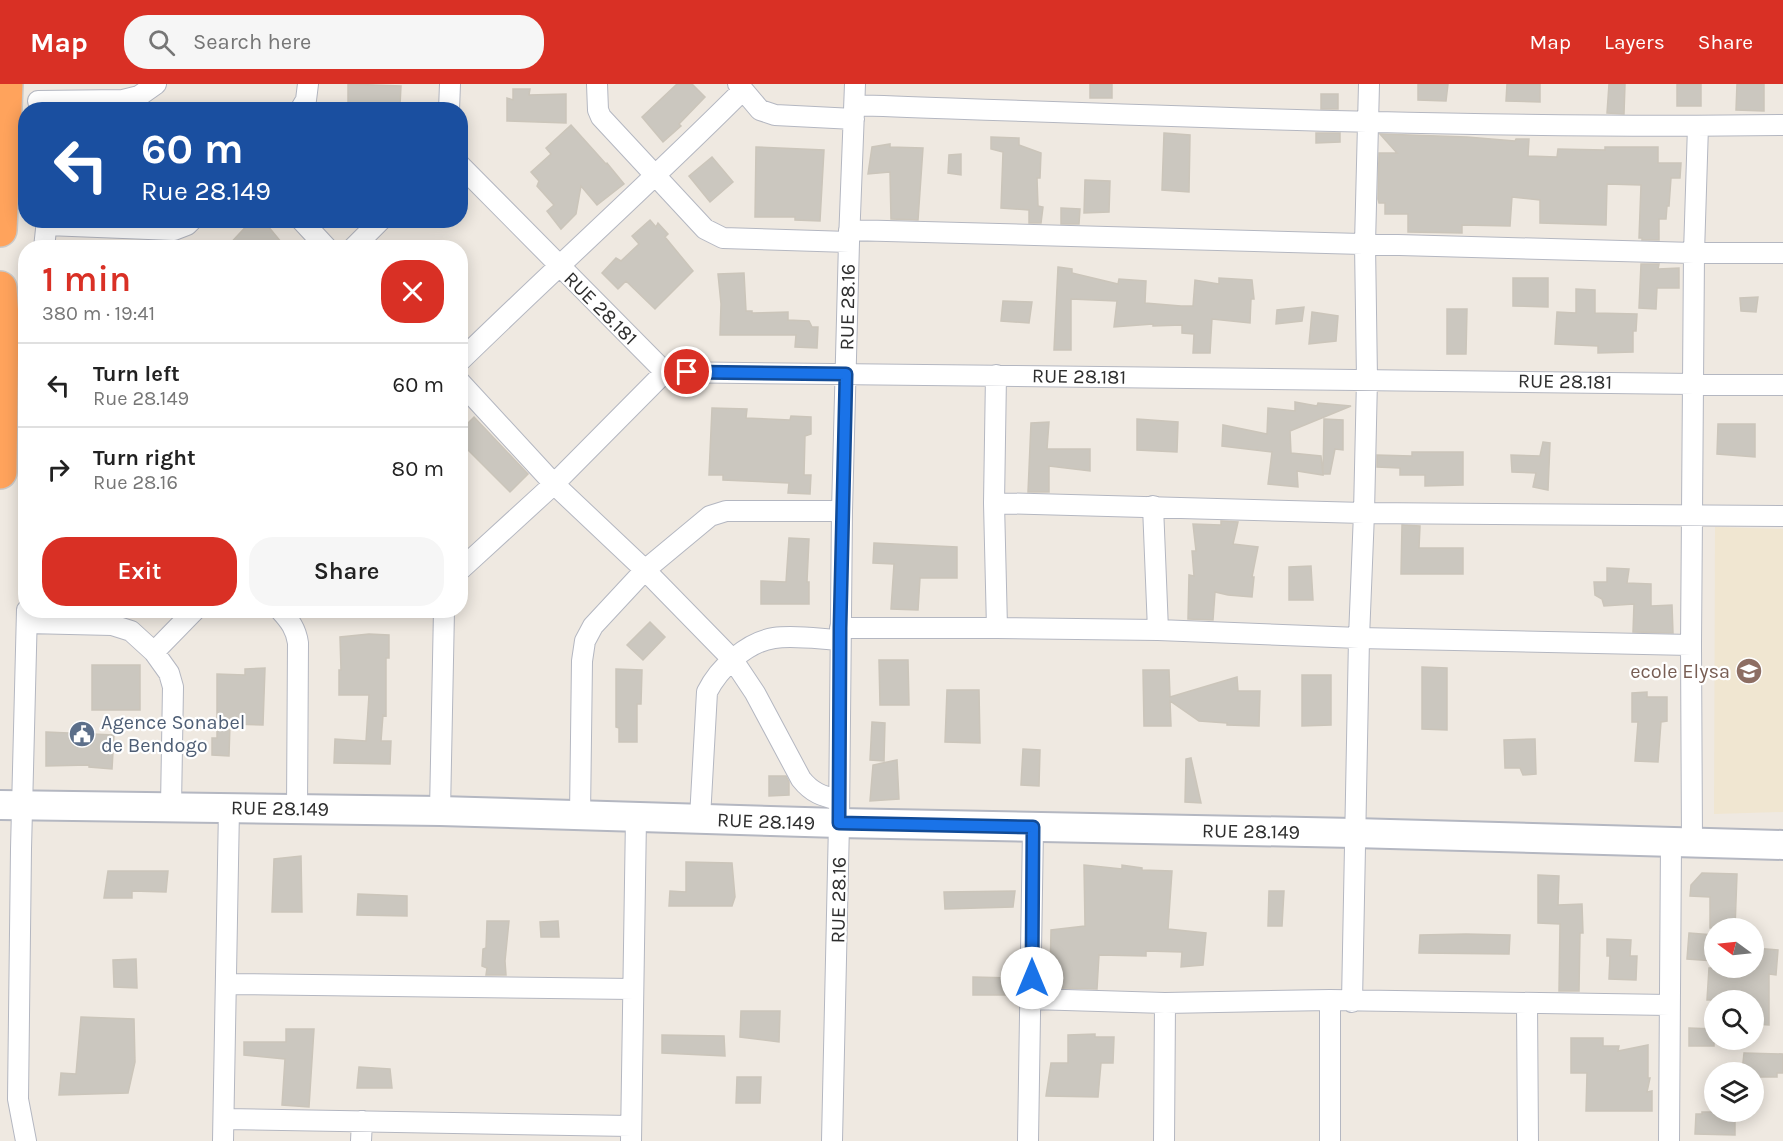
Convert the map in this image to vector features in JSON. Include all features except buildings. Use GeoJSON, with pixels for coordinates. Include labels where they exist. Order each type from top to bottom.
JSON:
{"type":"FeatureCollection","features":[{"type":"Feature","properties":{"kind":"highway"},"geometry":{"type":"LineString","coordinates":[[0,230],[6,84]]}},
{"type":"Feature","properties":{"kind":"highway"},"geometry":{"type":"LineString","coordinates":[[0,288],[0,472]]}},
{"type":"Feature","properties":{"kind":"street"},"geometry":{"type":"LineString","coordinates":[[38,98],[123,100],[139,96],[156,84]]}},
{"type":"Feature","properties":{"kind":"street"},"geometry":{"type":"LineString","coordinates":[[305,102],[308,84]]}},
{"type":"Feature","properties":{"kind":"street"},"geometry":{"type":"LineString","coordinates":[[449,102],[450,84]]}},
{"type":"Feature","properties":{"kind":"street"},"geometry":{"type":"LineString","coordinates":[[597,84],[597,103],[601,117],[705,229],[723,238],[849,236],[1783,253]]}},
{"type":"Feature","properties":{"kind":"street","name":"RUE 28.16"},"geometry":{"type":"LineString","coordinates":[[832,1141],[842,510],[855,84]]}},
{"type":"Feature","properties":{"kind":"street"},"geometry":{"type":"LineString","coordinates":[[1352,1002],[1354,833],[1364,513],[1365,244],[1369,84]]}},
{"type":"Feature","properties":{"kind":"street"},"geometry":{"type":"LineString","coordinates":[[468,353],[559,264],[656,176],[740,87],[760,110],[776,115],[855,112],[1368,123],[1783,125]]}},
{"type":"Feature","properties":{"kind":"street"},"geometry":{"type":"LineString","coordinates":[[1670,1141],[1669,1005],[1682,843],[1691,645],[1694,253],[1698,126]]}},
{"type":"Feature","properties":{"kind":"street","name":"RUE 28.181"},"geometry":{"type":"LineString","coordinates":[[468,173],[665,372],[1783,385]]}},
{"type":"Feature","properties":{"kind":"street"},"geometry":{"type":"LineString","coordinates":[[138,228],[174,230],[178,228]]}},
{"type":"Feature","properties":{"kind":"street"},"geometry":{"type":"LineString","coordinates":[[308,228],[320,240]]}},
{"type":"Feature","properties":{"kind":"street"},"geometry":{"type":"LineString","coordinates":[[361,240],[373,228]]}},
{"type":"Feature","properties":{"kind":"street"},"geometry":{"type":"LineString","coordinates":[[468,563],[554,484],[665,372]]}},
{"type":"Feature","properties":{"kind":"street"},"geometry":{"type":"LineString","coordinates":[[996,375],[994,503],[997,627]]}},
{"type":"Feature","properties":{"kind":"street"},"geometry":{"type":"LineString","coordinates":[[468,391],[554,484],[645,570],[732,660],[755,693],[801,779],[810,790],[839,811]]}},
{"type":"Feature","properties":{"kind":"street"},"geometry":{"type":"LineString","coordinates":[[994,503],[1364,513],[1783,516]]}},
{"type":"Feature","properties":{"kind":"street"},"geometry":{"type":"LineString","coordinates":[[1153,506],[1158,630]]}},
{"type":"Feature","properties":{"kind":"street"},"geometry":{"type":"LineString","coordinates":[[580,815],[582,661],[585,641],[592,626],[645,570],[710,516],[726,511],[842,510]]}},
{"type":"Feature","properties":{"kind":"street"},"geometry":{"type":"LineString","coordinates":[[26,1141],[18,1099],[11,804],[27,618]]}},
{"type":"Feature","properties":{"kind":"street"},"geometry":{"type":"LineString","coordinates":[[38,618],[112,625],[131,631],[154,652],[170,674],[173,687],[171,806]]}},
{"type":"Feature","properties":{"kind":"street"},"geometry":{"type":"LineString","coordinates":[[154,652],[187,618]]}},
{"type":"Feature","properties":{"kind":"street"},"geometry":{"type":"LineString","coordinates":[[287,618],[297,633],[298,643],[297,809]]}},
{"type":"Feature","properties":{"kind":"street"},"geometry":{"type":"LineString","coordinates":[[440,811],[444,618]]}},
{"type":"Feature","properties":{"kind":"street"},"geometry":{"type":"LineString","coordinates":[[700,819],[707,692],[713,680],[732,660],[758,642],[776,638],[997,627],[1691,645]]}},
{"type":"Feature","properties":{"kind":"street","name":"RUE 28.149"},"geometry":{"type":"LineString","coordinates":[[11,804],[440,811],[700,819],[839,811],[1033,827],[1783,845]]}},
{"type":"Feature","properties":{"kind":"street"},"geometry":{"type":"LineString","coordinates":[[223,1141],[229,808]]}},
{"type":"Feature","properties":{"kind":"street"},"geometry":{"type":"LineString","coordinates":[[224,1119],[362,1121],[494,1132],[631,1133],[636,818]]}},
{"type":"Feature","properties":{"kind":"street"},"geometry":{"type":"LineString","coordinates":[[1028,1141],[1033,827]]}},
{"type":"Feature","properties":{"kind":"street"},"geometry":{"type":"LineString","coordinates":[[227,984],[633,989]]}},
{"type":"Feature","properties":{"kind":"street"},"geometry":{"type":"LineString","coordinates":[[1032,999],[1165,1003],[1330,1000],[1669,1005]]}},
{"type":"Feature","properties":{"kind":"street"},"geometry":{"type":"LineString","coordinates":[[1330,1000],[1330,1141]]}},
{"type":"Feature","properties":{"kind":"street"},"geometry":{"type":"LineString","coordinates":[[1164,1141],[1165,1003]]}},
{"type":"Feature","properties":{"kind":"street"},"geometry":{"type":"LineString","coordinates":[[1527,1003],[1528,1141]]}},
{"type":"Feature","properties":{"kind":"street"},"geometry":{"type":"LineString","coordinates":[[361,1141],[362,1121]]}},
{"type":"Feature","properties":{"kind":"shaded area","name":"ecole Elysa"},"geometry":{"type":"Polygon","coordinates":[[[1715,527],[1783,529],[1783,812],[1714,814],[1715,527]]]}},
{"type":"Feature","properties":{"kind":"place","name":"ecole Elysa"},"geometry":{"type":"Point","coordinates":[1749,671]}},
{"type":"Feature","properties":{"kind":"place","name":"Agence Sonabel de Bendogo"},"geometry":{"type":"Point","coordinates":[82,734]}},
{"type":"Feature","properties":{"kind":"route"},"geometry":{"type":"LineString","coordinates":[[687,372],[846,374],[840,628],[839,823],[1033,827],[1032,978]]}}]}
